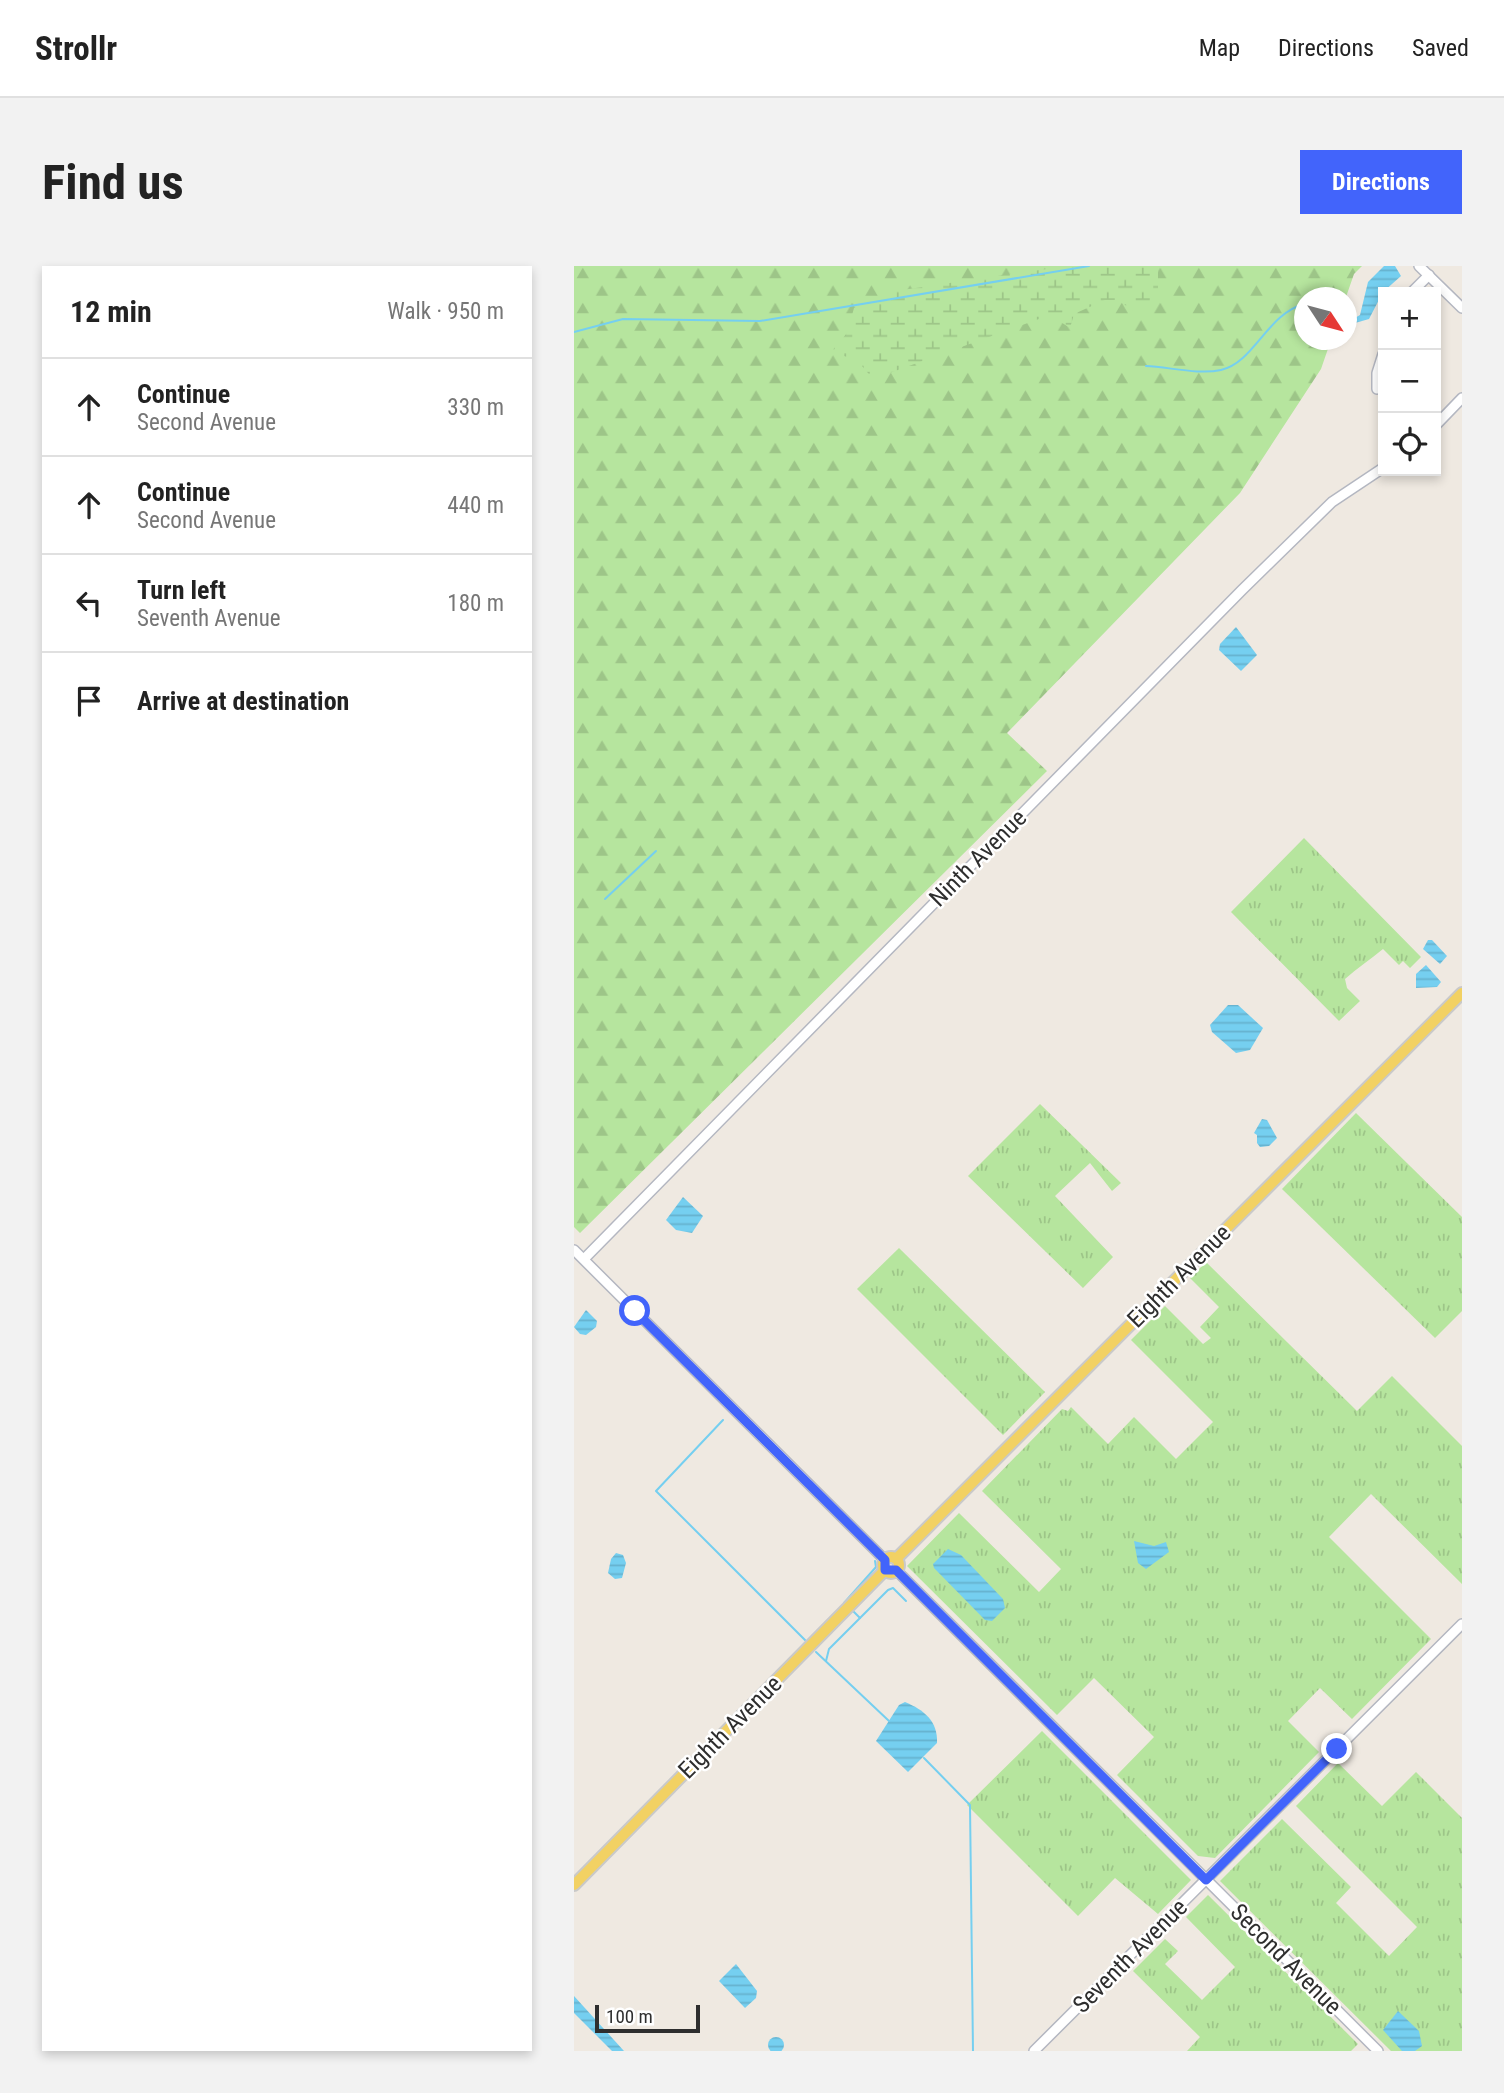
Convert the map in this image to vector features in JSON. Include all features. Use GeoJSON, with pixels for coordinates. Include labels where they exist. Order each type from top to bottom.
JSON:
{"type":"FeatureCollection","features":[{"type":"Feature","properties":{"kind":"main road","name":"Eighth Avenue"},"geometry":{"type":"LineString","coordinates":[[574,1885],[1462,993]]}},
{"type":"Feature","properties":{"kind":"street"},"geometry":{"type":"LineString","coordinates":[[1419,266],[1462,308]]}},
{"type":"Feature","properties":{"kind":"street"},"geometry":{"type":"LineString","coordinates":[[1417,287],[1429,275]]}},
{"type":"Feature","properties":{"kind":"street"},"geometry":{"type":"LineString","coordinates":[[1377,389],[1378,370]]}},
{"type":"Feature","properties":{"kind":"street"},"geometry":{"type":"LineString","coordinates":[[1441,420],[1462,398]]}},
{"type":"Feature","properties":{"kind":"street","name":"Ninth Avenue"},"geometry":{"type":"LineString","coordinates":[[584,1259],[1242,590],[1332,502],[1378,471]]}},
{"type":"Feature","properties":{"kind":"street","name":"Second Avenue"},"geometry":{"type":"LineString","coordinates":[[574,1250],[1378,2051]]}},
{"type":"Feature","properties":{"kind":"street","name":"Seventh Avenue"},"geometry":{"type":"LineString","coordinates":[[1034,2051],[1462,1624]]}},
{"type":"Feature","properties":{"kind":"green space"},"geometry":{"type":"Polygon","coordinates":[[[574,266],[1362,266],[1354,274],[1349,287],[1294,287],[1294,350],[1328,350],[1321,369],[1240,493],[1007,733],[1047,771],[580,1233],[574,1227],[574,266]]]}},
{"type":"Feature","properties":{"kind":"green space"},"geometry":{"type":"Polygon","coordinates":[[[1067,266],[1158,266],[1158,294],[1138,314],[1118,300],[1105,300],[1074,314],[1070,328],[1050,315],[873,379],[857,360],[831,352],[847,333],[854,308],[895,291],[1067,266]]]}},
{"type":"Feature","properties":{"kind":"green space"},"geometry":{"type":"Polygon","coordinates":[[[1304,838],[1421,957],[1410,968],[1403,961],[1399,965],[1383,949],[1354,971],[1345,979],[1347,988],[1360,1001],[1339,1021],[1231,912],[1304,838]]]}},
{"type":"Feature","properties":{"kind":"green space"},"geometry":{"type":"Polygon","coordinates":[[[1040,1104],[1121,1183],[1112,1191],[1090,1163],[1055,1196],[1113,1257],[1083,1288],[968,1176],[1040,1104]]]}},
{"type":"Feature","properties":{"kind":"green space"},"geometry":{"type":"Polygon","coordinates":[[[1356,1113],[1462,1217],[1462,1311],[1435,1338],[1282,1189],[1356,1113]]]}},
{"type":"Feature","properties":{"kind":"green space"},"geometry":{"type":"Polygon","coordinates":[[[899,1248],[1045,1392],[1003,1435],[857,1289],[899,1248]]]}},
{"type":"Feature","properties":{"kind":"green space"},"geometry":{"type":"Polygon","coordinates":[[[1206,1262],[1357,1411],[1392,1376],[1462,1446],[1462,1584],[1371,1494],[1329,1537],[1431,1639],[1352,1719],[1320,1688],[1288,1721],[1319,1752],[1215,1858],[1198,1856],[1117,1775],[1154,1737],[1094,1678],[1057,1715],[907,1566],[959,1513],[1039,1592],[1061,1569],[982,1491],[1062,1409],[1068,1411],[1071,1407],[1108,1444],[1134,1417],[1176,1459],[1213,1422],[1131,1340],[1165,1306],[1203,1344],[1211,1338],[1200,1327],[1219,1307],[1190,1278],[1206,1262]]]}},
{"type":"Feature","properties":{"kind":"green space"},"geometry":{"type":"Polygon","coordinates":[[[1042,1731],[1191,1880],[1158,1914],[1115,1878],[1078,1916],[967,1805],[1042,1731]]]}},
{"type":"Feature","properties":{"kind":"green space"},"geometry":{"type":"Polygon","coordinates":[[[1338,1763],[1382,1806],[1416,1772],[1462,1818],[1462,2051],[1391,2051],[1220,1881],[1282,1819],[1351,1887],[1336,1903],[1389,1956],[1417,1927],[1296,1806],[1338,1763]]]}},
{"type":"Feature","properties":{"kind":"green space"},"geometry":{"type":"Polygon","coordinates":[[[1208,1895],[1358,2044],[1351,2051],[1187,2051],[1200,2037],[1133,1971],[1165,1939],[1178,1951],[1165,1964],[1202,2000],[1235,1967],[1186,1917],[1208,1895]]]}},
{"type":"Feature","properties":{"kind":"water"},"geometry":{"type":"Polygon","coordinates":[[[1384,266],[1395,266],[1401,276],[1389,287],[1378,287],[1378,302],[1369,319],[1357,322],[1357,317],[1360,315],[1368,282],[1384,266]]]}},
{"type":"Feature","properties":{"kind":"water"},"geometry":{"type":"Polygon","coordinates":[[[1236,627],[1257,655],[1241,671],[1219,650],[1220,644],[1236,627]]]}},
{"type":"Feature","properties":{"kind":"water"},"geometry":{"type":"Polygon","coordinates":[[[1428,940],[1432,940],[1447,956],[1440,964],[1423,949],[1428,940]]]}},
{"type":"Feature","properties":{"kind":"water"},"geometry":{"type":"Polygon","coordinates":[[[1426,965],[1441,982],[1437,987],[1416,988],[1416,974],[1426,965]]]}},
{"type":"Feature","properties":{"kind":"water"},"geometry":{"type":"Polygon","coordinates":[[[1228,1005],[1238,1005],[1263,1028],[1250,1050],[1236,1053],[1212,1032],[1210,1025],[1228,1005]]]}},
{"type":"Feature","properties":{"kind":"water"},"geometry":{"type":"Polygon","coordinates":[[[1262,1119],[1267,1120],[1277,1138],[1269,1146],[1260,1147],[1254,1133],[1262,1119]]]}},
{"type":"Feature","properties":{"kind":"water"},"geometry":{"type":"Polygon","coordinates":[[[683,1197],[703,1216],[692,1233],[676,1230],[666,1220],[683,1197]]]}},
{"type":"Feature","properties":{"kind":"water"},"geometry":{"type":"Polygon","coordinates":[[[586,1310],[597,1321],[596,1327],[586,1335],[580,1334],[574,1327],[586,1310]]]}},
{"type":"Feature","properties":{"kind":"water"},"geometry":{"type":"Polygon","coordinates":[[[1134,1541],[1154,1546],[1166,1542],[1169,1552],[1146,1569],[1138,1563],[1134,1541]]]}},
{"type":"Feature","properties":{"kind":"water"},"geometry":{"type":"Polygon","coordinates":[[[948,1549],[961,1555],[1003,1599],[1005,1608],[992,1621],[985,1620],[934,1568],[933,1564],[948,1549]]]}},
{"type":"Feature","properties":{"kind":"water"},"geometry":{"type":"Polygon","coordinates":[[[616,1553],[623,1555],[626,1563],[622,1578],[615,1579],[608,1573],[611,1559],[616,1553]]]}},
{"type":"Feature","properties":{"kind":"water"},"geometry":{"type":"Polygon","coordinates":[[[905,1702],[928,1717],[937,1735],[937,1743],[908,1772],[876,1741],[899,1705],[905,1702]]]}},
{"type":"Feature","properties":{"kind":"water"},"geometry":{"type":"Polygon","coordinates":[[[736,1964],[757,1991],[756,1998],[745,2008],[719,1981],[736,1964]]]}},
{"type":"Feature","properties":{"kind":"water"},"geometry":{"type":"Polygon","coordinates":[[[574,1996],[624,2051],[612,2051],[574,2013],[574,1996]]]}},
{"type":"Feature","properties":{"kind":"water"},"geometry":{"type":"Polygon","coordinates":[[[1398,2011],[1419,2031],[1422,2046],[1415,2051],[1402,2051],[1383,2030],[1398,2011]]]}},
{"type":"Feature","properties":{"kind":"water"},"geometry":{"type":"Polygon","coordinates":[[[776,2037],[782,2039],[782,2051],[776,2053],[770,2051],[768,2045],[770,2039],[776,2037]]]}},
{"type":"Feature","properties":{"kind":"waterway"},"geometry":{"type":"LineString","coordinates":[[574,332],[623,319],[760,321],[1089,266]]}},
{"type":"Feature","properties":{"kind":"waterway"},"geometry":{"type":"LineString","coordinates":[[1146,366],[1203,372],[1233,366],[1270,327],[1294,308]]}},
{"type":"Feature","properties":{"kind":"waterway"},"geometry":{"type":"LineString","coordinates":[[605,899],[656,851]]}},
{"type":"Feature","properties":{"kind":"waterway"},"geometry":{"type":"LineString","coordinates":[[723,1420],[656,1491],[805,1640]]}},
{"type":"Feature","properties":{"kind":"waterway"},"geometry":{"type":"LineString","coordinates":[[844,1603],[876,1567],[875,1561]]}},
{"type":"Feature","properties":{"kind":"waterway"},"geometry":{"type":"LineString","coordinates":[[826,1661],[829,1649],[888,1590],[893,1588],[906,1601]]}},
{"type":"Feature","properties":{"kind":"waterway"},"geometry":{"type":"LineString","coordinates":[[853,1611],[860,1618]]}},
{"type":"Feature","properties":{"kind":"waterway"},"geometry":{"type":"LineString","coordinates":[[816,1652],[889,1721]]}},
{"type":"Feature","properties":{"kind":"waterway"},"geometry":{"type":"LineString","coordinates":[[924,1758],[970,1805],[973,2051]]}},
{"type":"Feature","properties":{"kind":"route"},"geometry":{"type":"LineString","coordinates":[[635,1311],[885,1560],[885,1570],[889,1573],[896,1570],[1206,1880],[1337,1749]]}}]}
